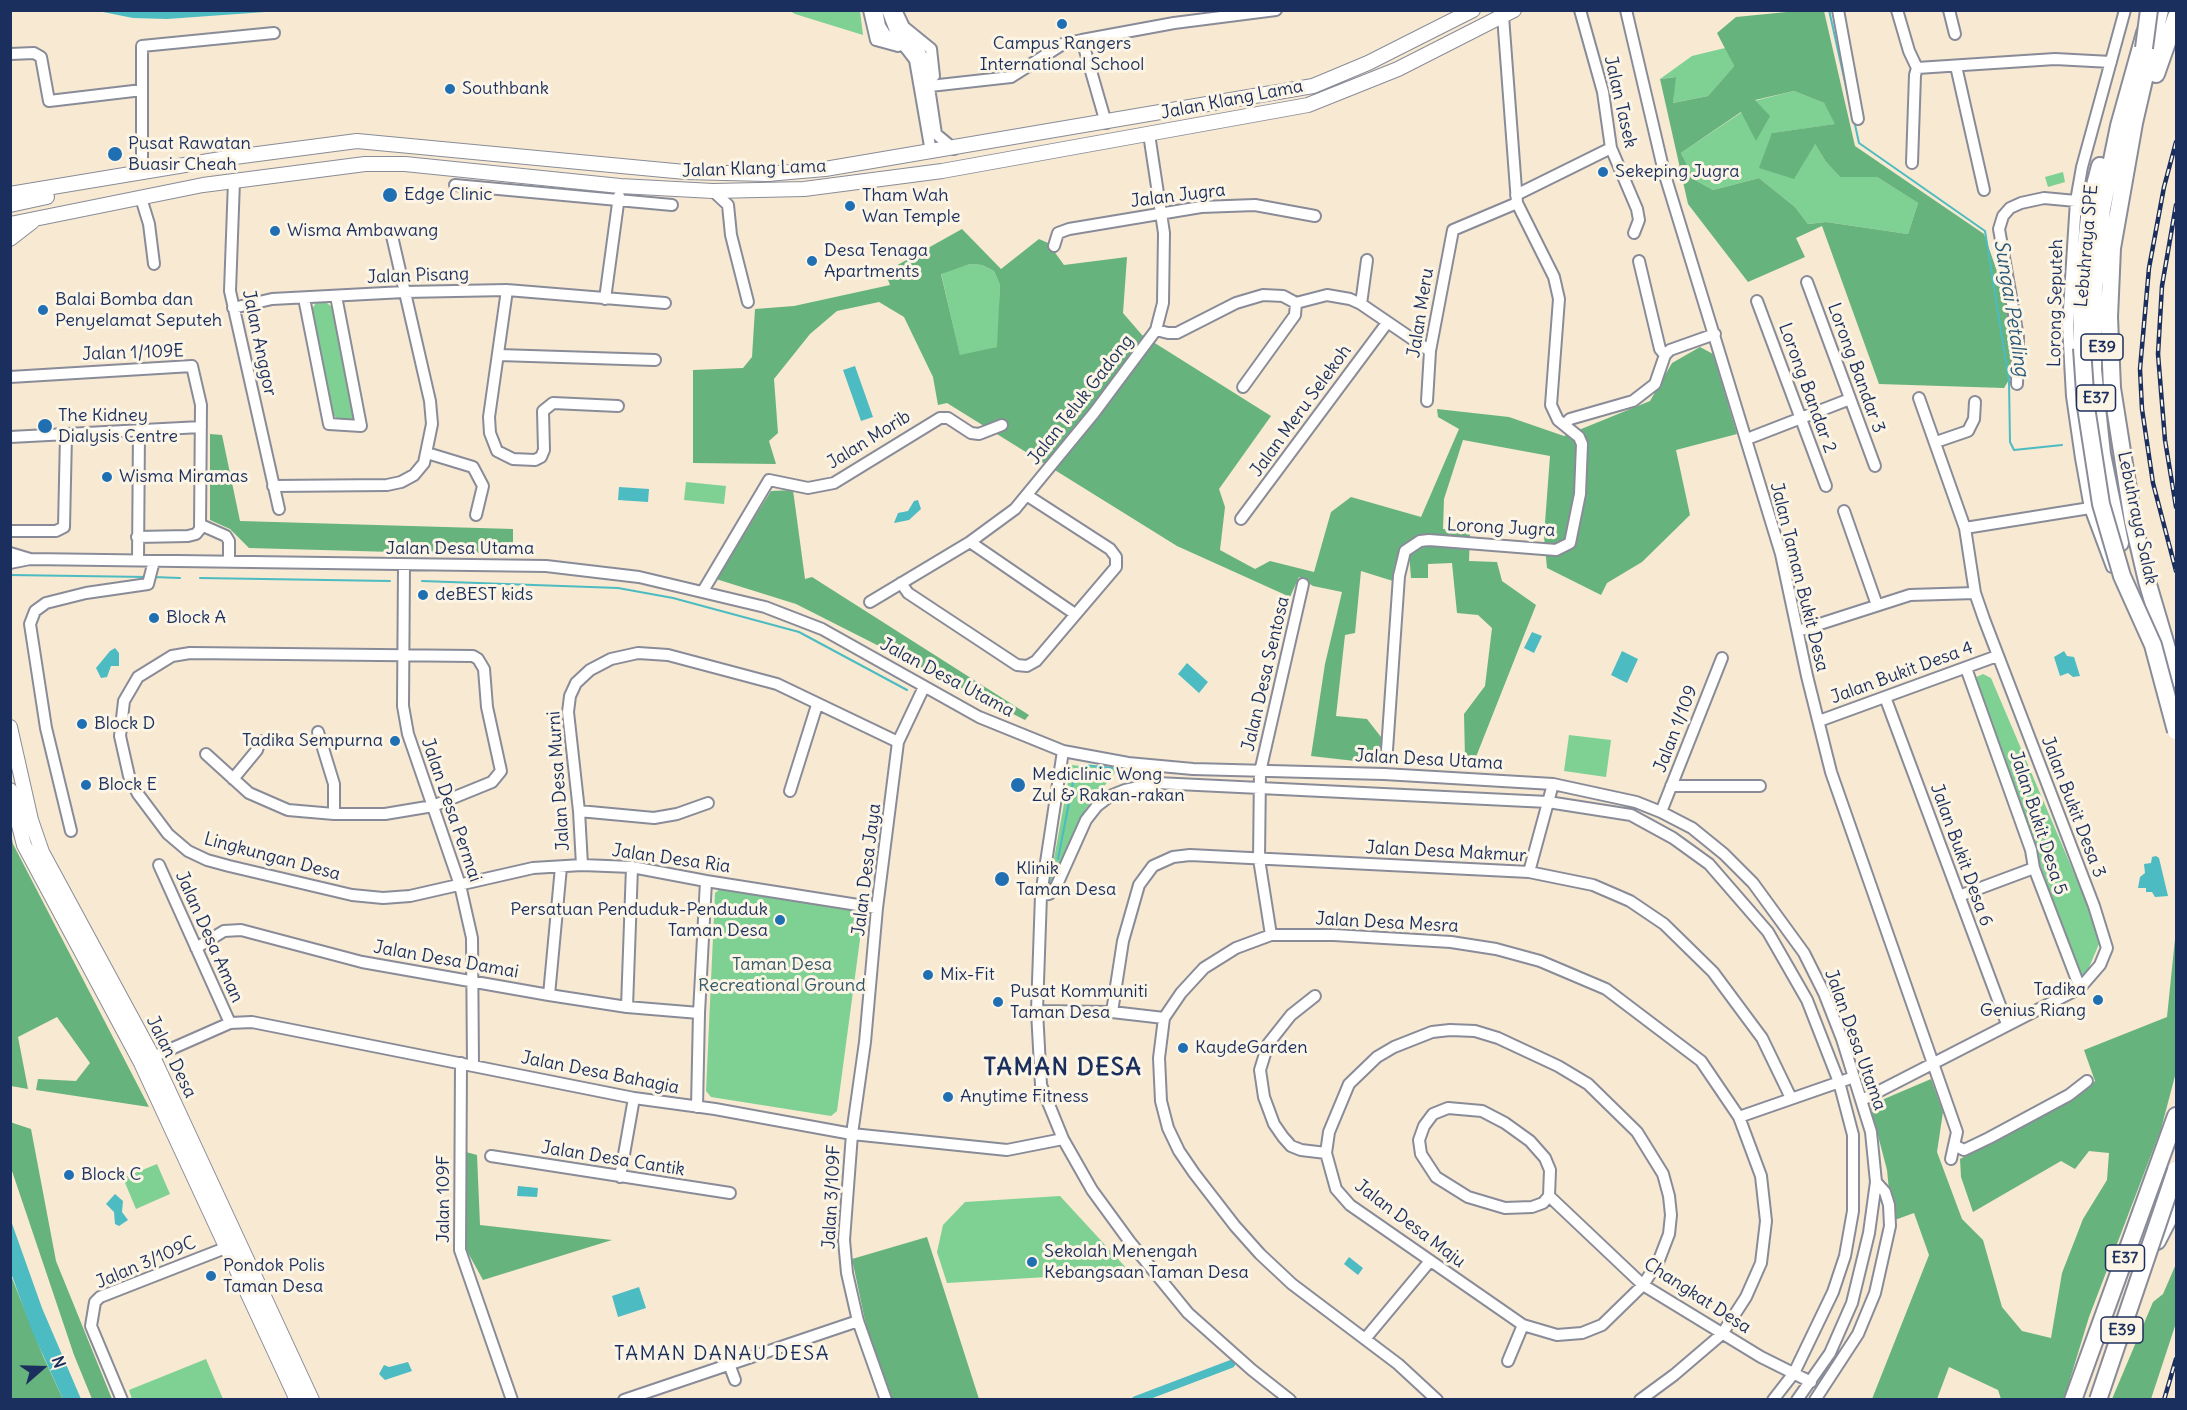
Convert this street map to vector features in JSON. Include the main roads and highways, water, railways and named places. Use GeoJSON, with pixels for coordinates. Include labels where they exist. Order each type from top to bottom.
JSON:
{"type":"FeatureCollection","features":[{"type":"Feature","properties":{"kind":"highway","name":"E37"},"geometry":{"type":"LineString","coordinates":[[2136,63],[2151,10]]}},
{"type":"Feature","properties":{"kind":"highway","name":"Lebuhraya SPE"},"geometry":{"type":"LineString","coordinates":[[2151,10],[2144,51],[2110,188],[2101,318],[2102,388],[2119,512],[2176,731]]}},
{"type":"Feature","properties":{"kind":"highway","name":"Lebuhraya SPE"},"geometry":{"type":"LineString","coordinates":[[2160,10],[2134,123],[2112,248],[2109,317],[2112,388],[2133,521],[2147,581],[2176,679]]}},
{"type":"Feature","properties":{"kind":"highway","name":"Lebuhraya Salak"},"geometry":{"type":"LineString","coordinates":[[2169,10],[2138,133],[2124,217],[2117,314],[2119,408],[2129,486],[2176,663]]}},
{"type":"Feature","properties":{"kind":"highway"},"geometry":{"type":"LineString","coordinates":[[2148,95],[2176,17]]}},
{"type":"Feature","properties":{"kind":"highway"},"geometry":{"type":"LineString","coordinates":[[2136,63],[2142,19]]}},
{"type":"Feature","properties":{"kind":"highway"},"geometry":{"type":"LineString","coordinates":[[2142,19],[2091,200],[2081,289],[2082,348],[2085,407],[2101,504],[2122,576],[2153,645]]}},
{"type":"Feature","properties":{"kind":"highway","name":"Lebuhraya Salak"},"geometry":{"type":"LineString","coordinates":[[2136,63],[2119,126],[2102,209],[2094,286],[2093,370],[2110,500],[2142,626],[2176,727]]}},
{"type":"Feature","properties":{"kind":"highway"},"geometry":{"type":"LineString","coordinates":[[2081,289],[2093,370]]}},
{"type":"Feature","properties":{"kind":"highway","name":"E37"},"geometry":{"type":"LineString","coordinates":[[2073,1400],[2176,1116]]}},
{"type":"Feature","properties":{"kind":"highway","name":"E39"},"geometry":{"type":"LineString","coordinates":[[2082,1400],[2176,1125]]}},
{"type":"Feature","properties":{"kind":"highway","name":"E37"},"geometry":{"type":"LineString","coordinates":[[2098,1400],[2176,1173]]}},
{"type":"Feature","properties":{"kind":"highway","name":"E39"},"geometry":{"type":"LineString","coordinates":[[2098,1400],[2176,1173]]}},
{"type":"Feature","properties":{"kind":"highway"},"geometry":{"type":"LineString","coordinates":[[2146,1260],[2176,1204]]}},
{"type":"Feature","properties":{"kind":"main road","name":"Jalan Klang Lama"},"geometry":{"type":"LineString","coordinates":[[10,194],[357,141],[618,168],[728,175],[825,169],[954,149],[1313,86],[1368,63],[1473,10]]}},
{"type":"Feature","properties":{"kind":"main road","name":"Jalan Klang Lama"},"geometry":{"type":"LineString","coordinates":[[10,224],[234,181],[365,164],[405,164],[620,186],[713,191],[804,189],[942,171],[1272,112],[1324,100],[1398,69],[1508,13]]}},
{"type":"Feature","properties":{"kind":"main road"},"geometry":{"type":"LineString","coordinates":[[931,152],[934,160],[945,165],[1077,140],[1096,143]]}},
{"type":"Feature","properties":{"kind":"main road"},"geometry":{"type":"LineString","coordinates":[[10,205],[60,194],[95,182]]}},
{"type":"Feature","properties":{"kind":"main road"},"geometry":{"type":"LineString","coordinates":[[10,216],[89,201],[107,205]]}},
{"type":"Feature","properties":{"kind":"main road"},"geometry":{"type":"LineString","coordinates":[[10,239],[36,220]]}},
{"type":"Feature","properties":{"kind":"main road","name":"Jalan Desa"},"geometry":{"type":"LineString","coordinates":[[10,727],[31,820],[42,852],[147,1060],[233,1245],[312,1400]]}},
{"type":"Feature","properties":{"kind":"main road","name":"Jalan Desa"},"geometry":{"type":"LineString","coordinates":[[10,790],[24,845],[147,1060]]}},
{"type":"Feature","properties":{"kind":"main road","name":"Jalan Desa"},"geometry":{"type":"LineString","coordinates":[[233,1245],[297,1400]]}},
{"type":"Feature","properties":{"kind":"water"},"geometry":{"type":"Polygon","coordinates":[[[98,11],[279,11],[167,19],[133,18],[98,11]]]}},
{"type":"Feature","properties":{"kind":"water"},"geometry":{"type":"Polygon","coordinates":[[[855,366],[873,417],[861,421],[843,370],[855,366]]]}},
{"type":"Feature","properties":{"kind":"water"},"geometry":{"type":"Polygon","coordinates":[[[619,487],[649,489],[648,502],[618,500],[619,487]]]}},
{"type":"Feature","properties":{"kind":"water"},"geometry":{"type":"Polygon","coordinates":[[[918,500],[921,509],[909,520],[894,523],[898,513],[908,511],[914,501],[918,500]]]}},
{"type":"Feature","properties":{"kind":"water"},"geometry":{"type":"Polygon","coordinates":[[[1532,632],[1542,636],[1534,653],[1524,648],[1532,632]]]}},
{"type":"Feature","properties":{"kind":"water"},"geometry":{"type":"Polygon","coordinates":[[[115,648],[119,653],[119,666],[111,666],[107,677],[101,678],[96,668],[115,648]]]}},
{"type":"Feature","properties":{"kind":"water"},"geometry":{"type":"Polygon","coordinates":[[[1622,651],[1638,659],[1627,683],[1611,675],[1622,651]]]}},
{"type":"Feature","properties":{"kind":"water"},"geometry":{"type":"Polygon","coordinates":[[[2064,651],[2067,656],[2074,657],[2080,676],[2073,677],[2068,673],[2060,676],[2054,657],[2064,651]]]}},
{"type":"Feature","properties":{"kind":"water"},"geometry":{"type":"Polygon","coordinates":[[[1187,663],[1208,682],[1199,693],[1178,674],[1187,663]]]}},
{"type":"Feature","properties":{"kind":"water"},"geometry":{"type":"Polygon","coordinates":[[[2152,857],[2159,858],[2168,896],[2155,897],[2152,892],[2146,892],[2146,888],[2138,888],[2140,877],[2145,873],[2144,864],[2151,863],[2152,857]]]}},
{"type":"Feature","properties":{"kind":"water"},"geometry":{"type":"Polygon","coordinates":[[[518,1186],[538,1188],[537,1197],[517,1196],[518,1186]]]}},
{"type":"Feature","properties":{"kind":"water"},"geometry":{"type":"Polygon","coordinates":[[[115,1194],[123,1201],[122,1212],[128,1220],[119,1226],[115,1224],[114,1212],[106,1204],[115,1194]]]}},
{"type":"Feature","properties":{"kind":"water"},"geometry":{"type":"Polygon","coordinates":[[[10,1218],[42,1308],[81,1399],[63,1399],[32,1331],[11,1273],[10,1218]]]}},
{"type":"Feature","properties":{"kind":"water"},"geometry":{"type":"Polygon","coordinates":[[[1349,1257],[1363,1268],[1358,1275],[1344,1264],[1349,1257]]]}},
{"type":"Feature","properties":{"kind":"water"},"geometry":{"type":"Polygon","coordinates":[[[639,1287],[646,1308],[618,1317],[612,1296],[639,1287]]]}},
{"type":"Feature","properties":{"kind":"water"},"geometry":{"type":"Polygon","coordinates":[[[408,1362],[412,1371],[385,1380],[379,1374],[384,1365],[389,1367],[408,1362]]]}},
{"type":"Feature","properties":{"kind":"waterway","name":"Sungai Petaling"},"geometry":{"type":"LineString","coordinates":[[1829,10],[1849,100]]}},
{"type":"Feature","properties":{"kind":"waterway","name":"Sungai Petaling"},"geometry":{"type":"LineString","coordinates":[[1854,120],[1859,143],[1985,231],[2009,381],[2010,442],[2014,450],[2062,445]]}},
{"type":"Feature","properties":{"kind":"waterway"},"geometry":{"type":"LineString","coordinates":[[10,575],[147,577]]}},
{"type":"Feature","properties":{"kind":"waterway"},"geometry":{"type":"LineString","coordinates":[[153,577],[180,578]]}},
{"type":"Feature","properties":{"kind":"waterway"},"geometry":{"type":"LineString","coordinates":[[200,578],[390,581]]}},
{"type":"Feature","properties":{"kind":"waterway"},"geometry":{"type":"LineString","coordinates":[[422,581],[618,588],[673,598],[799,632],[907,690]]}},
{"type":"Feature","properties":{"kind":"waterway"},"geometry":{"type":"LineString","coordinates":[[1058,859],[1075,772],[1083,765],[1155,772]]}},
{"type":"Feature","properties":{"kind":"waterway"},"geometry":{"type":"LineString","coordinates":[[1136,1400],[1231,1364]]}},
{"type":"Feature","properties":{"kind":"railway"},"geometry":{"type":"LineString","coordinates":[[2176,142],[2164,187],[2149,268],[2140,369],[2142,409],[2153,483],[2176,571]]}},
{"type":"Feature","properties":{"kind":"railway"},"geometry":{"type":"LineString","coordinates":[[2176,205],[2162,286],[2158,354],[2165,440],[2176,507]]}},
{"type":"Feature","properties":{"kind":"railway"},"geometry":{"type":"LineString","coordinates":[[2164,1400],[2176,1359]]}},
{"type":"Feature","properties":{"kind":"place","name":"Campus Rangers International School"},"geometry":{"type":"Point","coordinates":[1062,24]}},
{"type":"Feature","properties":{"kind":"place","name":"Southbank"},"geometry":{"type":"Point","coordinates":[450,89]}},
{"type":"Feature","properties":{"kind":"place","name":"Pusat Rawatan Buasir Cheah"},"geometry":{"type":"Point","coordinates":[115,154]}},
{"type":"Feature","properties":{"kind":"place","name":"Sekeping Jugra"},"geometry":{"type":"Point","coordinates":[1603,172]}},
{"type":"Feature","properties":{"kind":"place","name":"Edge Clinic"},"geometry":{"type":"Point","coordinates":[390,195]}},
{"type":"Feature","properties":{"kind":"place","name":"Tham Wah Wan Temple"},"geometry":{"type":"Point","coordinates":[850,206]}},
{"type":"Feature","properties":{"kind":"place","name":"Wisma Ambawang"},"geometry":{"type":"Point","coordinates":[275,231]}},
{"type":"Feature","properties":{"kind":"place","name":"Desa Tenaga Apartments"},"geometry":{"type":"Point","coordinates":[812,261]}},
{"type":"Feature","properties":{"kind":"place","name":"Balai Bomba dan Penyelamat Seputeh"},"geometry":{"type":"Point","coordinates":[43,310]}},
{"type":"Feature","properties":{"kind":"place","name":"The Kidney Dialysis Centre"},"geometry":{"type":"Point","coordinates":[45,426]}},
{"type":"Feature","properties":{"kind":"place","name":"Wisma Miramas"},"geometry":{"type":"Point","coordinates":[107,477]}},
{"type":"Feature","properties":{"kind":"place","name":"deBEST kids"},"geometry":{"type":"Point","coordinates":[423,595]}},
{"type":"Feature","properties":{"kind":"place","name":"Block A"},"geometry":{"type":"Point","coordinates":[154,618]}},
{"type":"Feature","properties":{"kind":"place","name":"Block D"},"geometry":{"type":"Point","coordinates":[82,724]}},
{"type":"Feature","properties":{"kind":"place","name":"Tadika Sempurna"},"geometry":{"type":"Point","coordinates":[395,741]}},
{"type":"Feature","properties":{"kind":"place","name":"Block E"},"geometry":{"type":"Point","coordinates":[86,785]}},
{"type":"Feature","properties":{"kind":"place","name":"Mediclinic Wong Zul & Rakan-rakan"},"geometry":{"type":"Point","coordinates":[1018,785]}},
{"type":"Feature","properties":{"kind":"place","name":"Klinik Taman Desa"},"geometry":{"type":"Point","coordinates":[1002,879]}},
{"type":"Feature","properties":{"kind":"place","name":"Persatuan Penduduk-Penduduk Taman Desa"},"geometry":{"type":"Point","coordinates":[780,920]}},
{"type":"Feature","properties":{"kind":"place","name":"Mix-Fit"},"geometry":{"type":"Point","coordinates":[928,975]}},
{"type":"Feature","properties":{"kind":"place","name":"Tadika Genius Riang"},"geometry":{"type":"Point","coordinates":[2098,1000]}},
{"type":"Feature","properties":{"kind":"place","name":"Pusat Kommuniti Taman Desa"},"geometry":{"type":"Point","coordinates":[998,1002]}},
{"type":"Feature","properties":{"kind":"place","name":"KaydeGarden"},"geometry":{"type":"Point","coordinates":[1183,1048]}},
{"type":"Feature","properties":{"kind":"place","name":"Anytime Fitness"},"geometry":{"type":"Point","coordinates":[948,1097]}},
{"type":"Feature","properties":{"kind":"place","name":"Block C"},"geometry":{"type":"Point","coordinates":[69,1175]}},
{"type":"Feature","properties":{"kind":"place","name":"Sekolah Menengah Kebangsaan Taman Desa"},"geometry":{"type":"Point","coordinates":[1032,1262]}},
{"type":"Feature","properties":{"kind":"place","name":"Pondok Polis Taman Desa"},"geometry":{"type":"Point","coordinates":[211,1276]}},
{"type":"Feature","properties":{"kind":"district","name":"TAMAN DESA"},"geometry":{"type":"Point","coordinates":[1063,1068]}},
{"type":"Feature","properties":{"kind":"district","name":"TAMAN DANAU DESA"},"geometry":{"type":"Point","coordinates":[722,1354]}},
{"type":"Feature","properties":{"kind":"park label","name":"Taman Desa Recreational Ground"},"geometry":{"type":"Point","coordinates":[782,975]}}]}
